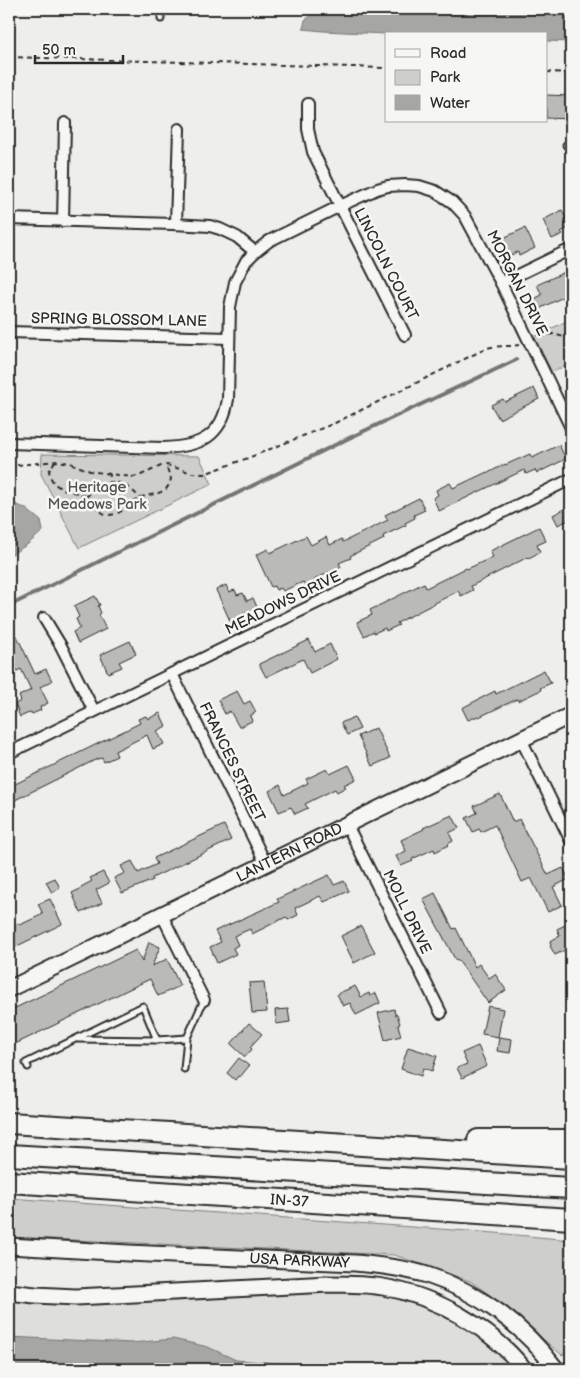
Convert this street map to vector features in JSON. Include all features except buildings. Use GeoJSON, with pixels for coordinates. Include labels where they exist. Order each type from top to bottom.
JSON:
{"type":"FeatureCollection","features":[{"type":"Feature","properties":{"kind":"highway"},"geometry":{"type":"LineString","coordinates":[[9,1123],[571,1158]]}},
{"type":"Feature","properties":{"kind":"highway"},"geometry":{"type":"LineString","coordinates":[[273,1139],[571,1140]]}},
{"type":"Feature","properties":{"kind":"highway"},"geometry":{"type":"LineString","coordinates":[[9,1155],[571,1188]]}},
{"type":"Feature","properties":{"kind":"highway","name":"IN-37"},"geometry":{"type":"LineString","coordinates":[[9,1182],[571,1219]]}},
{"type":"Feature","properties":{"kind":"street","name":"LINCOLN COURT"},"geometry":{"type":"LineString","coordinates":[[308,104],[308,129],[313,152],[405,335]]}},
{"type":"Feature","properties":{"kind":"street"},"geometry":{"type":"LineString","coordinates":[[63,221],[65,123]]}},
{"type":"Feature","properties":{"kind":"street"},"geometry":{"type":"LineString","coordinates":[[176,224],[179,129]]}},
{"type":"Feature","properties":{"kind":"street","name":"MORGAN DRIVE"},"geometry":{"type":"LineString","coordinates":[[9,443],[163,448],[184,447],[198,443],[211,435],[224,418],[226,409],[230,307],[235,282],[246,261],[269,241],[340,206],[377,189],[405,185],[419,186],[435,191],[452,202],[465,216],[501,283],[571,428]]}},
{"type":"Feature","properties":{"kind":"street"},"geometry":{"type":"LineString","coordinates":[[9,219],[210,226],[237,237],[255,252]]}},
{"type":"Feature","properties":{"kind":"street"},"geometry":{"type":"LineString","coordinates":[[501,283],[571,249]]}},
{"type":"Feature","properties":{"kind":"street","name":"SPRING BLOSSOM LANE"},"geometry":{"type":"LineString","coordinates":[[9,332],[229,338]]}},
{"type":"Feature","properties":{"kind":"street","name":"MEADOWS DRIVE"},"geometry":{"type":"LineString","coordinates":[[9,753],[571,479]]}},
{"type":"Feature","properties":{"kind":"street"},"geometry":{"type":"LineString","coordinates":[[44,618],[61,646],[94,711]]}},
{"type":"Feature","properties":{"kind":"street","name":"FRANCES STREET"},"geometry":{"type":"LineString","coordinates":[[172,674],[266,864]]}},
{"type":"Feature","properties":{"kind":"street","name":"LANTERN ROAD"},"geometry":{"type":"LineString","coordinates":[[9,989],[571,715]]}},
{"type":"Feature","properties":{"kind":"street"},"geometry":{"type":"LineString","coordinates":[[521,739],[571,841]]}},
{"type":"Feature","properties":{"kind":"street","name":"MOLL DRIVE"},"geometry":{"type":"LineString","coordinates":[[347,824],[441,1013]]}},
{"type":"Feature","properties":{"kind":"street"},"geometry":{"type":"LineString","coordinates":[[162,914],[204,1000]]}},
{"type":"Feature","properties":{"kind":"street","name":"USA PARKWAY"},"geometry":{"type":"LineString","coordinates":[[9,1246],[355,1263],[413,1271],[443,1281],[469,1293],[493,1308],[527,1336],[556,1369]]}},
{"type":"Feature","properties":{"kind":"street","name":"USA PARKWAY"},"geometry":{"type":"LineString","coordinates":[[9,1292],[76,1297],[329,1284],[360,1284],[383,1287],[399,1290],[432,1302],[470,1322],[500,1345],[524,1369]]}},
{"type":"Feature","properties":{"kind":"lane"},"geometry":{"type":"LineString","coordinates":[[160,9],[161,19]]}},
{"type":"Feature","properties":{"kind":"lane"},"geometry":{"type":"LineString","coordinates":[[184,1069],[187,1038],[204,1000]]}},
{"type":"Feature","properties":{"kind":"lane"},"geometry":{"type":"LineString","coordinates":[[28,1068],[26,1063],[143,1006],[157,1040]]}},
{"type":"Feature","properties":{"kind":"lane"},"geometry":{"type":"LineString","coordinates":[[76,1039],[157,1040],[187,1038]]}},
{"type":"Feature","properties":{"kind":"lane"},"geometry":{"type":"LineString","coordinates":[[561,1369],[571,1363]]}},
{"type":"Feature","properties":{"kind":"path"},"geometry":{"type":"LineString","coordinates":[[9,57],[385,68]]}},
{"type":"Feature","properties":{"kind":"path"},"geometry":{"type":"LineString","coordinates":[[548,72],[571,73]]}},
{"type":"Feature","properties":{"kind":"path"},"geometry":{"type":"LineString","coordinates":[[536,338],[553,334],[571,339]]}},
{"type":"Feature","properties":{"kind":"path"},"geometry":{"type":"LineString","coordinates":[[9,469],[18,465],[55,461],[70,463],[90,471],[135,476],[161,466],[172,466],[182,471],[199,474],[220,469],[286,444],[334,423],[487,348],[522,344]]}},
{"type":"Feature","properties":{"kind":"path"},"geometry":{"type":"LineString","coordinates":[[55,461],[49,471],[54,482],[65,490],[86,497],[102,512],[110,515],[122,511],[140,498],[167,488],[171,478],[166,466]]}},
{"type":"Feature","properties":{"kind":"path"},"geometry":{"type":"LineString","coordinates":[[109,486],[110,474]]}},
{"type":"Feature","properties":{"kind":"path"},"geometry":{"type":"LineString","coordinates":[[86,497],[97,487],[110,482],[122,484],[140,498]]}},
{"type":"Feature","properties":{"kind":"shaded area"},"geometry":{"type":"Polygon","coordinates":[[[349,1292],[386,1296],[428,1308],[454,1321],[482,1340],[502,1355],[514,1369],[9,1369],[9,1299],[68,1305],[349,1292]]]}},
{"type":"Feature","properties":{"kind":"green space"},"geometry":{"type":"Polygon","coordinates":[[[571,319],[571,363],[552,372],[534,337],[571,319]]]}},
{"type":"Feature","properties":{"kind":"green space","name":"Heritage Meadows Park"},"geometry":{"type":"Polygon","coordinates":[[[42,454],[199,456],[212,484],[79,548],[41,474],[42,454]]]}},
{"type":"Feature","properties":{"kind":"green space"},"geometry":{"type":"Polygon","coordinates":[[[9,1198],[571,1240],[571,1349],[562,1355],[470,1281],[394,1255],[9,1237],[9,1198]]]}},
{"type":"Feature","properties":{"kind":"water"},"geometry":{"type":"Polygon","coordinates":[[[321,9],[571,9],[571,42],[548,41],[548,32],[385,32],[385,34],[323,31],[303,29],[305,20],[321,9]]]}},
{"type":"Feature","properties":{"kind":"water"},"geometry":{"type":"Polygon","coordinates":[[[12,503],[25,508],[41,521],[43,531],[28,544],[9,556],[9,504],[12,503]]]}},
{"type":"Feature","properties":{"kind":"water"},"geometry":{"type":"Polygon","coordinates":[[[9,1337],[132,1343],[173,1339],[208,1347],[236,1360],[360,1369],[9,1369],[9,1337]]]}},
{"type":"Feature","properties":{"kind":"waterway"},"geometry":{"type":"LineString","coordinates":[[9,606],[347,439],[516,360]]}}]}
